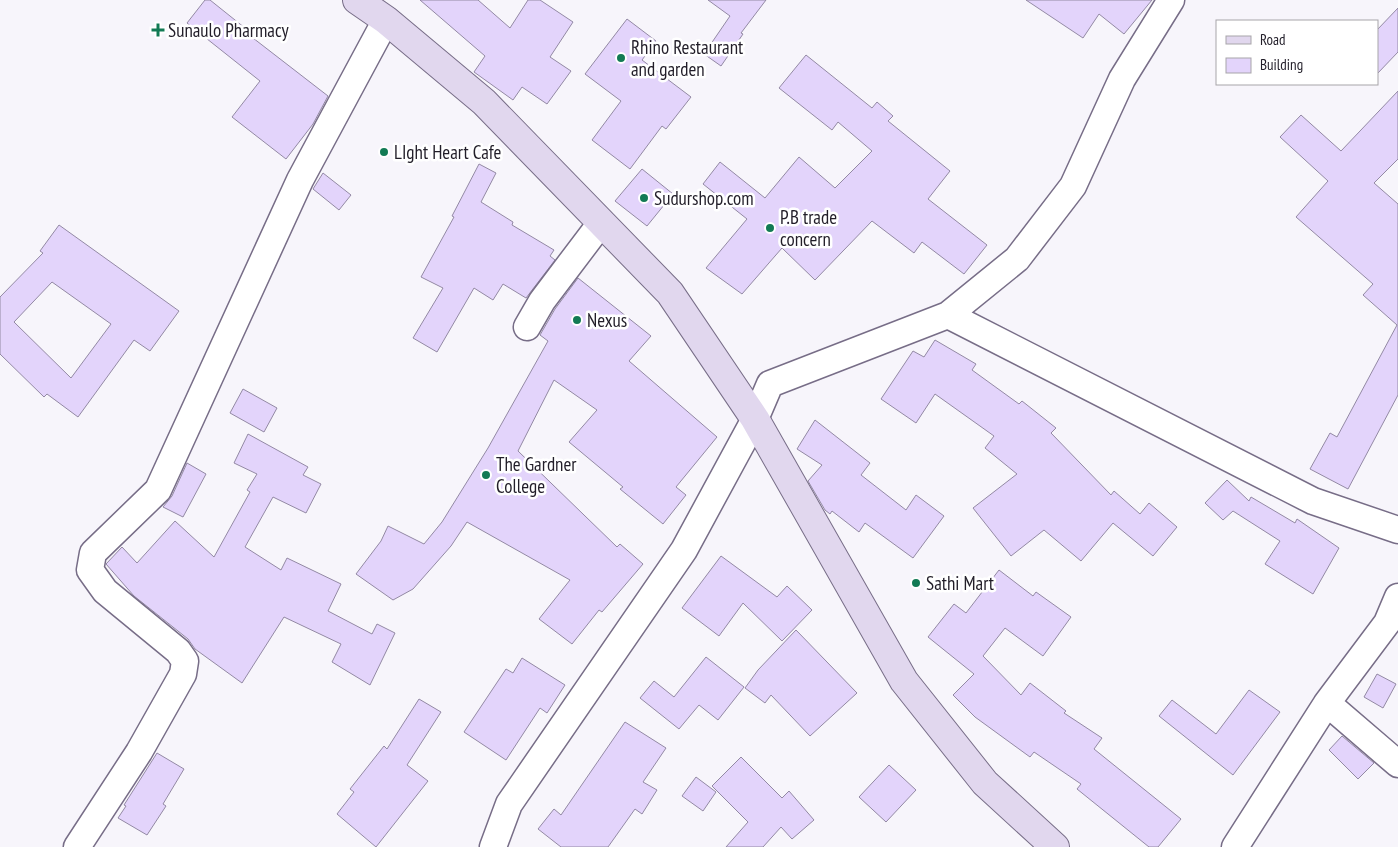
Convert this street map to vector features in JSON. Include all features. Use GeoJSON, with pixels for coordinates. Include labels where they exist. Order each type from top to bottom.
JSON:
{"type":"FeatureCollection","features":[{"type":"Feature","properties":{"kind":"street"},"geometry":{"type":"LineString","coordinates":[[357,0],[386,20],[484,102],[670,294],[755,419],[904,681],[985,783],[1055,847]]}},
{"type":"Feature","properties":{"kind":"street"},"geometry":{"type":"LineString","coordinates":[[492,847],[509,804],[684,550],[755,419],[770,384],[948,315],[1017,259],[1073,186],[1122,79],[1171,0]]}},
{"type":"Feature","properties":{"kind":"street"},"geometry":{"type":"LineString","coordinates":[[77,847],[139,752],[183,674],[185,661],[178,652],[105,591],[90,570],[93,553],[158,490],[300,180],[386,20]]}},
{"type":"Feature","properties":{"kind":"street"},"geometry":{"type":"LineString","coordinates":[[527,326],[542,301],[601,223]]}},
{"type":"Feature","properties":{"kind":"street"},"geometry":{"type":"LineString","coordinates":[[948,315],[1314,501],[1398,530]]}},
{"type":"Feature","properties":{"kind":"street"},"geometry":{"type":"LineString","coordinates":[[1235,847],[1327,703],[1387,623],[1398,598]]}},
{"type":"Feature","properties":{"kind":"street"},"geometry":{"type":"LineString","coordinates":[[1327,703],[1398,764]]}},
{"type":"Feature","properties":{"kind":"building"},"geometry":{"type":"Polygon","coordinates":[[[205,0],[210,0],[255,36],[253,38],[328,96],[313,124],[286,159],[232,117],[260,81],[187,23],[205,0]]]}},
{"type":"Feature","properties":{"kind":"building"},"geometry":{"type":"Polygon","coordinates":[[[420,0],[478,0],[510,28],[528,0],[540,0],[573,22],[550,57],[571,71],[547,104],[522,87],[513,100],[474,72],[485,56],[420,0]]]}},
{"type":"Feature","properties":{"kind":"building"},"geometry":{"type":"Polygon","coordinates":[[[708,0],[766,0],[741,33],[743,34],[721,66],[704,54],[730,16],[708,0]]]}},
{"type":"Feature","properties":{"kind":"building"},"geometry":{"type":"Polygon","coordinates":[[[1026,0],[1152,0],[1124,34],[1099,14],[1083,38],[1026,0]]]}},
{"type":"Feature","properties":{"kind":"building"},"geometry":{"type":"Polygon","coordinates":[[[1398,8],[1398,52],[1378,73],[1378,29],[1398,8]]]}},
{"type":"Feature","properties":{"kind":"building"},"geometry":{"type":"Polygon","coordinates":[[[627,19],[656,41],[642,60],[691,97],[666,129],[662,126],[630,169],[592,140],[621,101],[585,74],[627,19]]]}},
{"type":"Feature","properties":{"kind":"building"},"geometry":{"type":"Polygon","coordinates":[[[806,55],[872,108],[877,102],[893,116],[888,121],[950,171],[928,199],[987,245],[964,274],[922,242],[914,253],[872,221],[815,280],[782,248],[742,294],[706,268],[747,219],[703,184],[720,162],[765,198],[799,157],[835,188],[872,151],[838,122],[832,130],[779,88],[806,55]]]}},
{"type":"Feature","properties":{"kind":"building"},"geometry":{"type":"Polygon","coordinates":[[[1398,91],[1398,159],[1374,183],[1398,204],[1398,395],[1348,489],[1310,469],[1330,433],[1337,437],[1397,325],[1363,295],[1373,284],[1296,217],[1328,181],[1280,137],[1301,115],[1341,151],[1398,91]]]}},
{"type":"Feature","properties":{"kind":"building"},"geometry":{"type":"Polygon","coordinates":[[[479,164],[496,173],[481,202],[513,222],[512,225],[554,250],[550,256],[555,260],[526,298],[503,284],[493,300],[474,288],[437,352],[413,338],[443,288],[421,277],[454,217],[452,216],[479,164]]]}},
{"type":"Feature","properties":{"kind":"building","name":"Sudurshop.com"},"geometry":{"type":"Polygon","coordinates":[[[642,169],[673,194],[647,226],[615,201],[642,169]]]}},
{"type":"Feature","properties":{"kind":"building"},"geometry":{"type":"Polygon","coordinates":[[[323,173],[351,195],[339,210],[313,189],[323,173]]]}},
{"type":"Feature","properties":{"kind":"building"},"geometry":{"type":"Polygon","coordinates":[[[59,225],[179,311],[150,351],[134,340],[78,417],[47,394],[44,397],[0,354],[0,297],[43,253],[40,251],[59,225]],[[52,282],[14,322],[71,378],[111,324],[52,282]]]}},
{"type":"Feature","properties":{"kind":"building"},"geometry":{"type":"Polygon","coordinates":[[[578,278],[651,336],[629,361],[717,437],[676,487],[686,495],[663,524],[620,489],[623,487],[569,442],[597,410],[554,380],[518,451],[617,547],[620,544],[643,564],[602,612],[599,610],[572,644],[539,619],[570,580],[467,522],[451,546],[413,589],[393,600],[356,574],[381,541],[388,526],[424,544],[442,522],[488,448],[548,341],[540,335],[555,309],[578,278]]]}},
{"type":"Feature","properties":{"kind":"building"},"geometry":{"type":"Polygon","coordinates":[[[935,340],[976,364],[972,370],[1019,404],[1022,401],[1056,428],[1051,433],[1111,495],[1114,491],[1140,514],[1149,503],[1177,527],[1153,556],[1113,523],[1081,561],[1044,530],[1011,556],[973,508],[1017,474],[985,448],[994,436],[935,394],[916,423],[881,399],[913,351],[924,357],[935,340]]]}},
{"type":"Feature","properties":{"kind":"building"},"geometry":{"type":"Polygon","coordinates":[[[243,389],[277,408],[264,432],[230,413],[243,389]]]}},
{"type":"Feature","properties":{"kind":"building"},"geometry":{"type":"Polygon","coordinates":[[[815,420],[870,463],[861,475],[906,510],[916,495],[944,516],[913,558],[865,523],[859,532],[832,511],[830,514],[825,510],[808,481],[822,465],[797,449],[815,420]]]}},
{"type":"Feature","properties":{"kind":"building"},"geometry":{"type":"Polygon","coordinates":[[[248,434],[308,467],[303,475],[321,484],[306,513],[273,497],[245,547],[281,570],[287,558],[341,584],[328,611],[372,634],[377,624],[395,633],[370,685],[332,662],[341,644],[284,617],[242,683],[195,649],[188,639],[134,596],[106,564],[122,547],[137,563],[175,521],[214,557],[250,492],[247,490],[257,474],[234,463],[248,434]]]}},
{"type":"Feature","properties":{"kind":"building"},"geometry":{"type":"Polygon","coordinates":[[[187,463],[206,474],[183,517],[163,507],[172,496],[187,463]]]}},
{"type":"Feature","properties":{"kind":"building"},"geometry":{"type":"Polygon","coordinates":[[[1227,480],[1249,501],[1251,497],[1295,523],[1297,519],[1339,548],[1313,594],[1265,564],[1280,541],[1233,511],[1223,520],[1205,503],[1227,480]]]}},
{"type":"Feature","properties":{"kind":"building"},"geometry":{"type":"Polygon","coordinates":[[[721,556],[777,597],[787,586],[812,610],[782,641],[743,603],[719,636],[682,608],[721,556]]]}},
{"type":"Feature","properties":{"kind":"building"},"geometry":{"type":"Polygon","coordinates":[[[999,570],[1033,596],[1036,592],[1071,617],[1043,656],[1005,628],[983,656],[1021,695],[1030,683],[1066,711],[1064,713],[1102,738],[1094,749],[1181,819],[1158,847],[1149,847],[1077,789],[1081,784],[1034,752],[1030,757],[975,717],[953,695],[974,674],[928,637],[954,604],[966,613],[999,570]]]}},
{"type":"Feature","properties":{"kind":"building"},"geometry":{"type":"Polygon","coordinates":[[[796,630],[857,693],[810,736],[771,695],[765,703],[745,688],[758,670],[796,630]]]}},
{"type":"Feature","properties":{"kind":"building"},"geometry":{"type":"Polygon","coordinates":[[[706,657],[744,687],[718,720],[699,705],[679,729],[640,698],[654,681],[674,697],[706,657]]]}},
{"type":"Feature","properties":{"kind":"building"},"geometry":{"type":"Polygon","coordinates":[[[522,658],[565,685],[547,713],[540,708],[506,760],[464,732],[506,669],[513,673],[522,658]]]}},
{"type":"Feature","properties":{"kind":"building"},"geometry":{"type":"Polygon","coordinates":[[[1377,674],[1396,684],[1383,708],[1364,697],[1377,674]]]}},
{"type":"Feature","properties":{"kind":"building"},"geometry":{"type":"Polygon","coordinates":[[[1249,690],[1280,712],[1233,775],[1159,716],[1172,700],[1216,734],[1249,690]]]}},
{"type":"Feature","properties":{"kind":"building"},"geometry":{"type":"Polygon","coordinates":[[[419,699],[441,712],[407,765],[428,781],[376,847],[337,814],[354,792],[350,789],[384,746],[387,749],[419,699]]]}},
{"type":"Feature","properties":{"kind":"building"},"geometry":{"type":"Polygon","coordinates":[[[625,722],[666,748],[643,782],[657,790],[642,814],[635,809],[608,847],[561,847],[538,829],[554,809],[561,815],[625,722]]]}},
{"type":"Feature","properties":{"kind":"building"},"geometry":{"type":"Polygon","coordinates":[[[1342,736],[1374,763],[1358,779],[1329,750],[1342,736]]]}},
{"type":"Feature","properties":{"kind":"building"},"geometry":{"type":"Polygon","coordinates":[[[157,753],[184,769],[163,804],[166,806],[147,835],[118,818],[126,806],[124,805],[157,753]]]}},
{"type":"Feature","properties":{"kind":"building"},"geometry":{"type":"Polygon","coordinates":[[[741,757],[782,798],[789,791],[814,820],[792,839],[781,827],[763,847],[726,847],[748,822],[712,786],[741,757]]]}},
{"type":"Feature","properties":{"kind":"building"},"geometry":{"type":"Polygon","coordinates":[[[889,765],[916,790],[886,822],[859,797],[889,765]]]}},
{"type":"Feature","properties":{"kind":"building"},"geometry":{"type":"Polygon","coordinates":[[[696,777],[716,792],[703,811],[682,796],[696,777]]]}},
{"type":"Feature","properties":{"kind":"place","name":"Sunaulo Pharmacy"},"geometry":{"type":"Point","coordinates":[158,30]}},
{"type":"Feature","properties":{"kind":"place","name":"Rhino Restaurant and garden"},"geometry":{"type":"Point","coordinates":[621,58]}},
{"type":"Feature","properties":{"kind":"place","name":"LIght Heart Cafe"},"geometry":{"type":"Point","coordinates":[384,152]}},
{"type":"Feature","properties":{"kind":"place","name":"Sudurshop.com"},"geometry":{"type":"Point","coordinates":[644,198]}},
{"type":"Feature","properties":{"kind":"place","name":"P.B trade concern"},"geometry":{"type":"Point","coordinates":[770,228]}},
{"type":"Feature","properties":{"kind":"place","name":"Nexus"},"geometry":{"type":"Point","coordinates":[577,320]}},
{"type":"Feature","properties":{"kind":"place","name":"The Gardner College"},"geometry":{"type":"Point","coordinates":[486,475]}},
{"type":"Feature","properties":{"kind":"place","name":"Sathi Mart"},"geometry":{"type":"Point","coordinates":[916,583]}}]}
